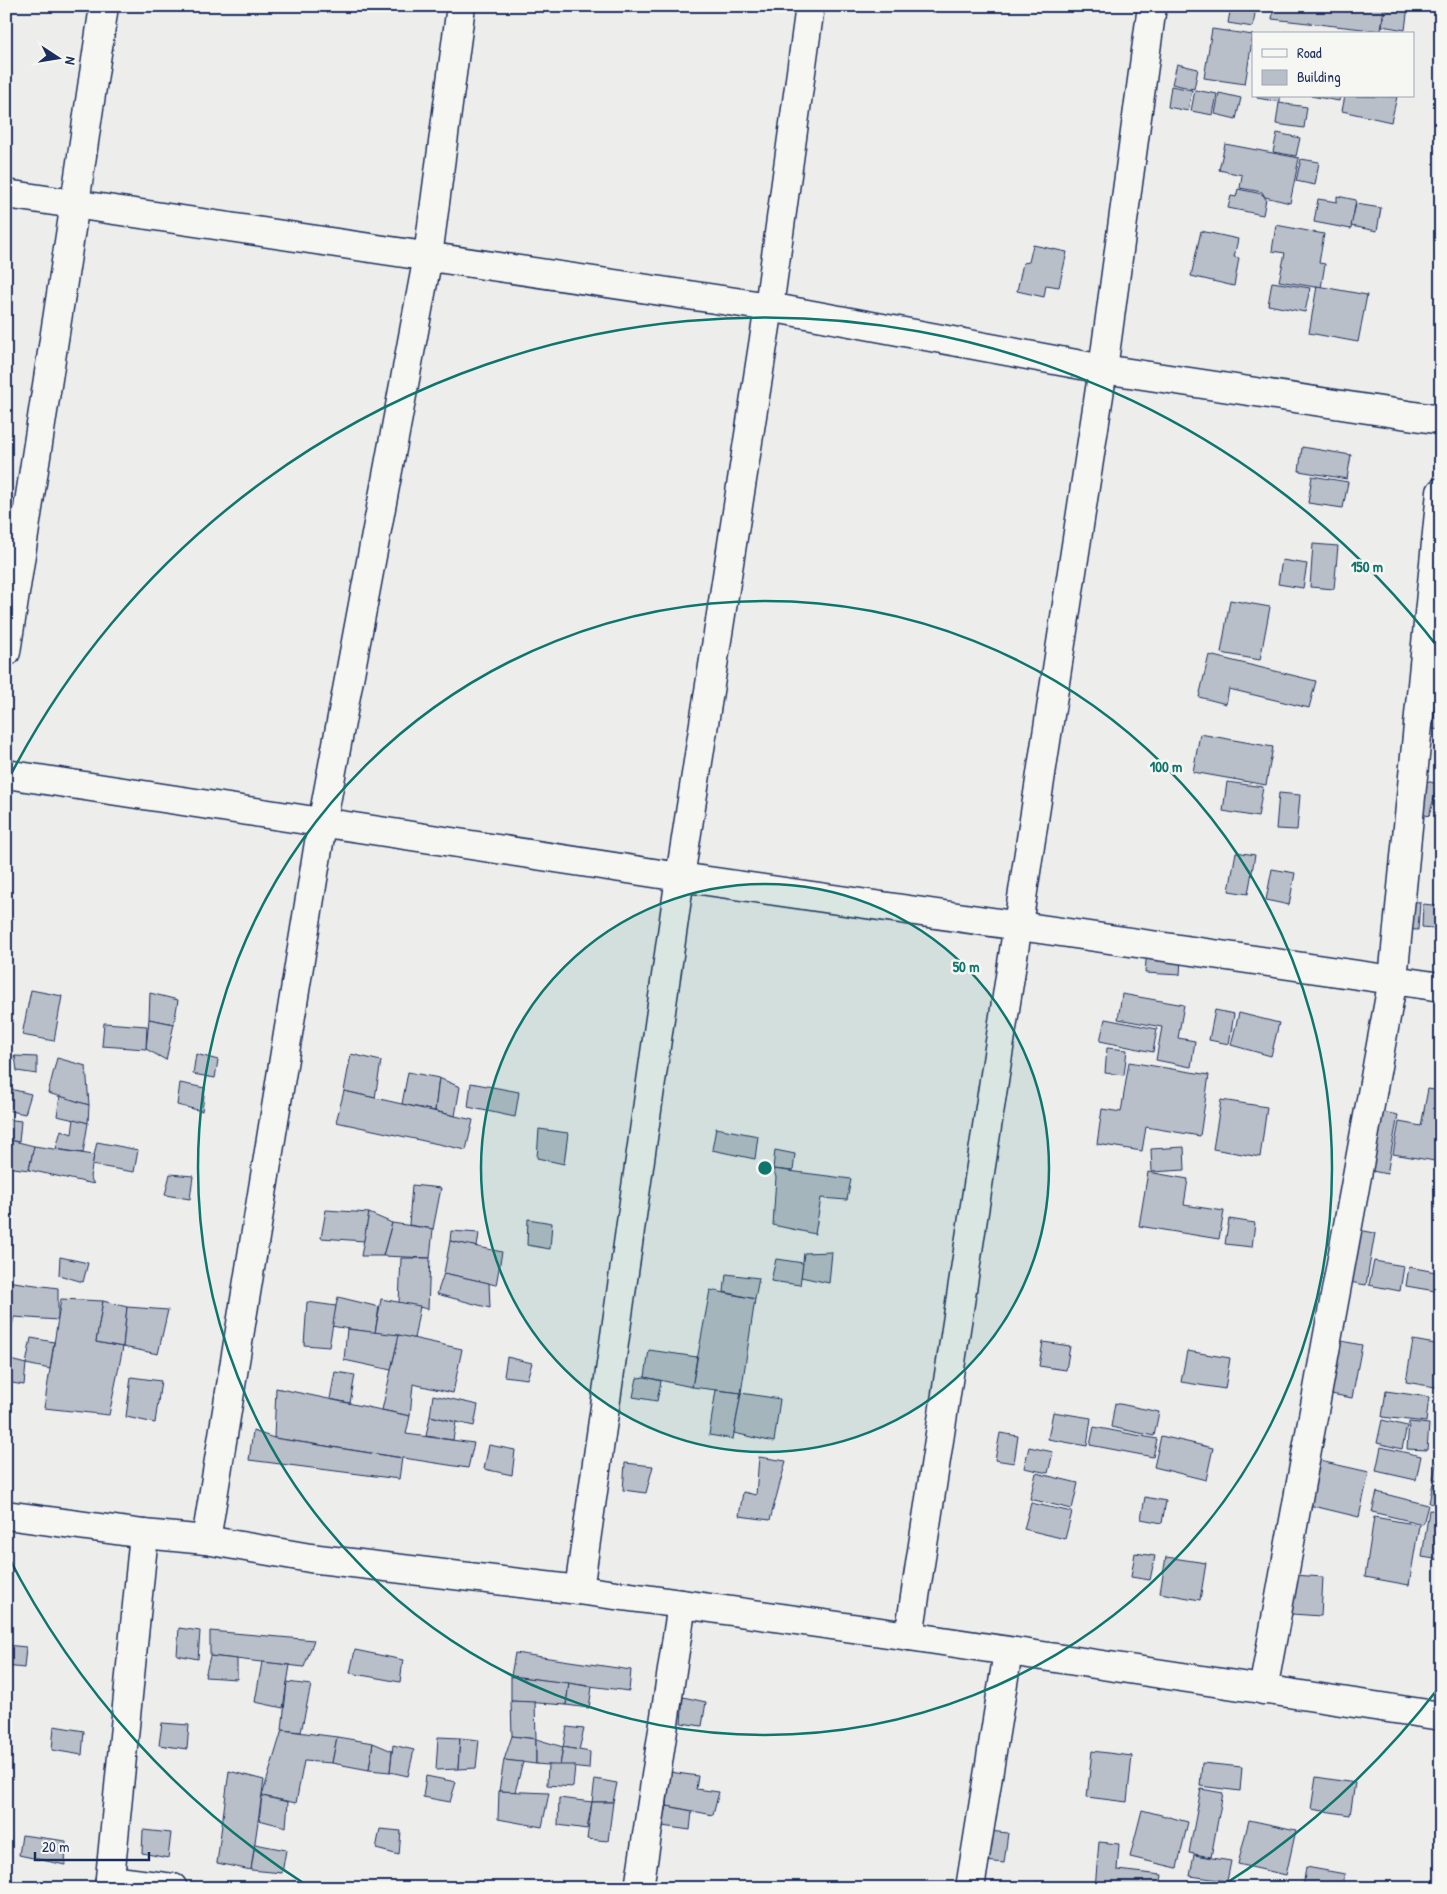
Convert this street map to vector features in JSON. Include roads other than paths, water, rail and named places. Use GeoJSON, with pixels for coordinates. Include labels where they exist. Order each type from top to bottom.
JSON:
{"type":"FeatureCollection","features":[{"type":"Feature","properties":{"kind":"street"},"geometry":{"type":"LineString","coordinates":[[6,652],[104,6]]}},
{"type":"Feature","properties":{"kind":"street"},"geometry":{"type":"LineString","coordinates":[[206,1540],[322,824],[428,256],[461,6]]}},
{"type":"Feature","properties":{"kind":"street"},"geometry":{"type":"LineString","coordinates":[[579,1590],[680,877],[769,306],[810,6]]}},
{"type":"Feature","properties":{"kind":"street"},"geometry":{"type":"LineString","coordinates":[[909,1636],[1103,369],[1152,6]]}},
{"type":"Feature","properties":{"kind":"street"},"geometry":{"type":"LineString","coordinates":[[6,194],[769,306],[1103,369],[1441,420]]}},
{"type":"Feature","properties":{"kind":"street"},"geometry":{"type":"LineString","coordinates":[[1263,1690],[1393,979],[1441,492]]}},
{"type":"Feature","properties":{"kind":"street"},"geometry":{"type":"LineString","coordinates":[[6,774],[322,824],[1441,987]]}},
{"type":"Feature","properties":{"kind":"street"},"geometry":{"type":"LineString","coordinates":[[6,1515],[144,1534],[206,1540],[310,1558],[682,1604],[1441,1716]]}},
{"type":"Feature","properties":{"kind":"street"},"geometry":{"type":"LineString","coordinates":[[144,1534],[109,1884],[173,1888]]}},
{"type":"Feature","properties":{"kind":"street"},"geometry":{"type":"LineString","coordinates":[[639,1888],[682,1604]]}},
{"type":"Feature","properties":{"kind":"street"},"geometry":{"type":"LineString","coordinates":[[970,1888],[1008,1652]]}}]}
